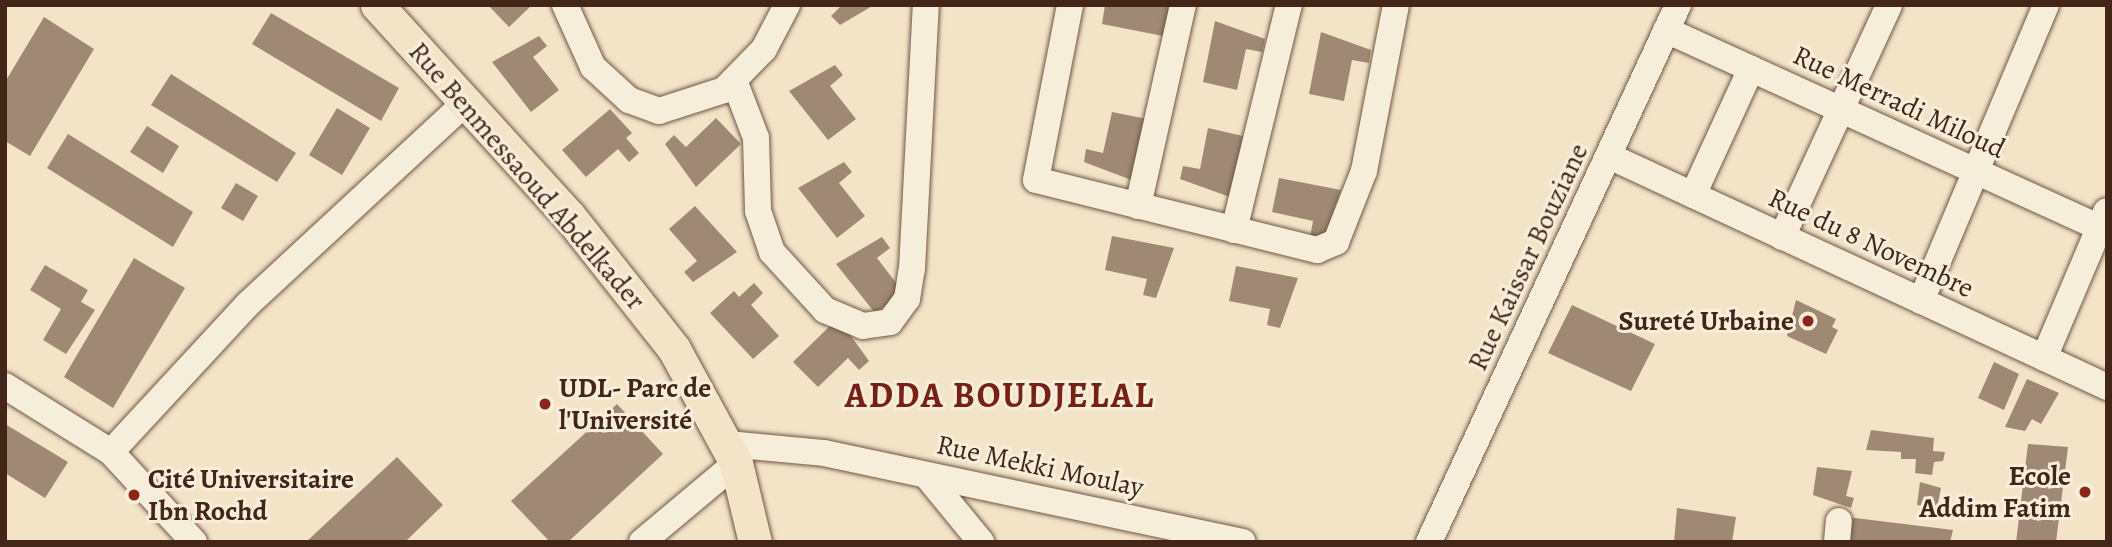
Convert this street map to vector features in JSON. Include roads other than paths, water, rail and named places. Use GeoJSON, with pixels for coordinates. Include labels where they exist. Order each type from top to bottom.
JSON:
{"type":"FeatureCollection","features":[{"type":"Feature","properties":{"kind":"main road","name":"Rue Benmessaoud Abdelkader"},"geometry":{"type":"LineString","coordinates":[[377,5],[618,272],[698,385],[731,453],[755,542]]}},
{"type":"Feature","properties":{"kind":"street"},"geometry":{"type":"LineString","coordinates":[[565,5],[593,67],[644,109],[700,100],[734,80],[780,26],[787,5]]}},
{"type":"Feature","properties":{"kind":"street"},"geometry":{"type":"LineString","coordinates":[[734,80],[756,138],[758,211],[772,252],[825,310],[863,326],[890,322],[907,299],[912,270],[926,5]]}},
{"type":"Feature","properties":{"kind":"street"},"geometry":{"type":"LineString","coordinates":[[1070,5],[1033,174],[1042,184],[1317,250],[1336,242],[1364,171],[1396,5]]}},
{"type":"Feature","properties":{"kind":"street"},"geometry":{"type":"LineString","coordinates":[[1138,206],[1183,5]]}},
{"type":"Feature","properties":{"kind":"street"},"geometry":{"type":"LineString","coordinates":[[1234,230],[1289,5]]}},
{"type":"Feature","properties":{"kind":"street","name":"Rue Kaissar Bouziane"},"geometry":{"type":"LineString","coordinates":[[1429,539],[1678,5]]}},
{"type":"Feature","properties":{"kind":"street"},"geometry":{"type":"LineString","coordinates":[[1782,237],[1889,5]]}},
{"type":"Feature","properties":{"kind":"street"},"geometry":{"type":"LineString","coordinates":[[1921,301],[2046,5]]}},
{"type":"Feature","properties":{"kind":"street","name":"Rue Merradi Miloud"},"geometry":{"type":"LineString","coordinates":[[1666,30],[1976,172],[2104,223]]}},
{"type":"Feature","properties":{"kind":"street"},"geometry":{"type":"LineString","coordinates":[[1693,195],[1751,69]]}},
{"type":"Feature","properties":{"kind":"street"},"geometry":{"type":"LineString","coordinates":[[111,452],[248,304],[466,103]]}},
{"type":"Feature","properties":{"kind":"street","name":"Rue du 8 Novembre"},"geometry":{"type":"LineString","coordinates":[[1609,156],[2107,387]]}},
{"type":"Feature","properties":{"kind":"street"},"geometry":{"type":"LineString","coordinates":[[2044,358],[2104,223]]}},
{"type":"Feature","properties":{"kind":"street"},"geometry":{"type":"LineString","coordinates":[[5,386],[111,452],[194,542]]}},
{"type":"Feature","properties":{"kind":"street"},"geometry":{"type":"LineString","coordinates":[[642,542],[731,453]]}},
{"type":"Feature","properties":{"kind":"street","name":"Rue Mekki Moulay"},"geometry":{"type":"LineString","coordinates":[[731,453],[824,453],[1171,534],[1243,542]]}},
{"type":"Feature","properties":{"kind":"street"},"geometry":{"type":"LineString","coordinates":[[926,475],[981,542]]}},
{"type":"Feature","properties":{"kind":"place","name":"Sureté Urbaine"},"geometry":{"type":"Point","coordinates":[1808,321]}},
{"type":"Feature","properties":{"kind":"place","name":"UDL- Parc de l'Université"},"geometry":{"type":"Point","coordinates":[545,404]}},
{"type":"Feature","properties":{"kind":"place","name":"Ecole Addim Fatim"},"geometry":{"type":"Point","coordinates":[2085,492]}},
{"type":"Feature","properties":{"kind":"place","name":"Cité Universitaire Ibn Rochd"},"geometry":{"type":"Point","coordinates":[134,495]}},
{"type":"Feature","properties":{"kind":"district","name":"ADDA BOUDJELAL"},"geometry":{"type":"Point","coordinates":[1000,395]}}]}
